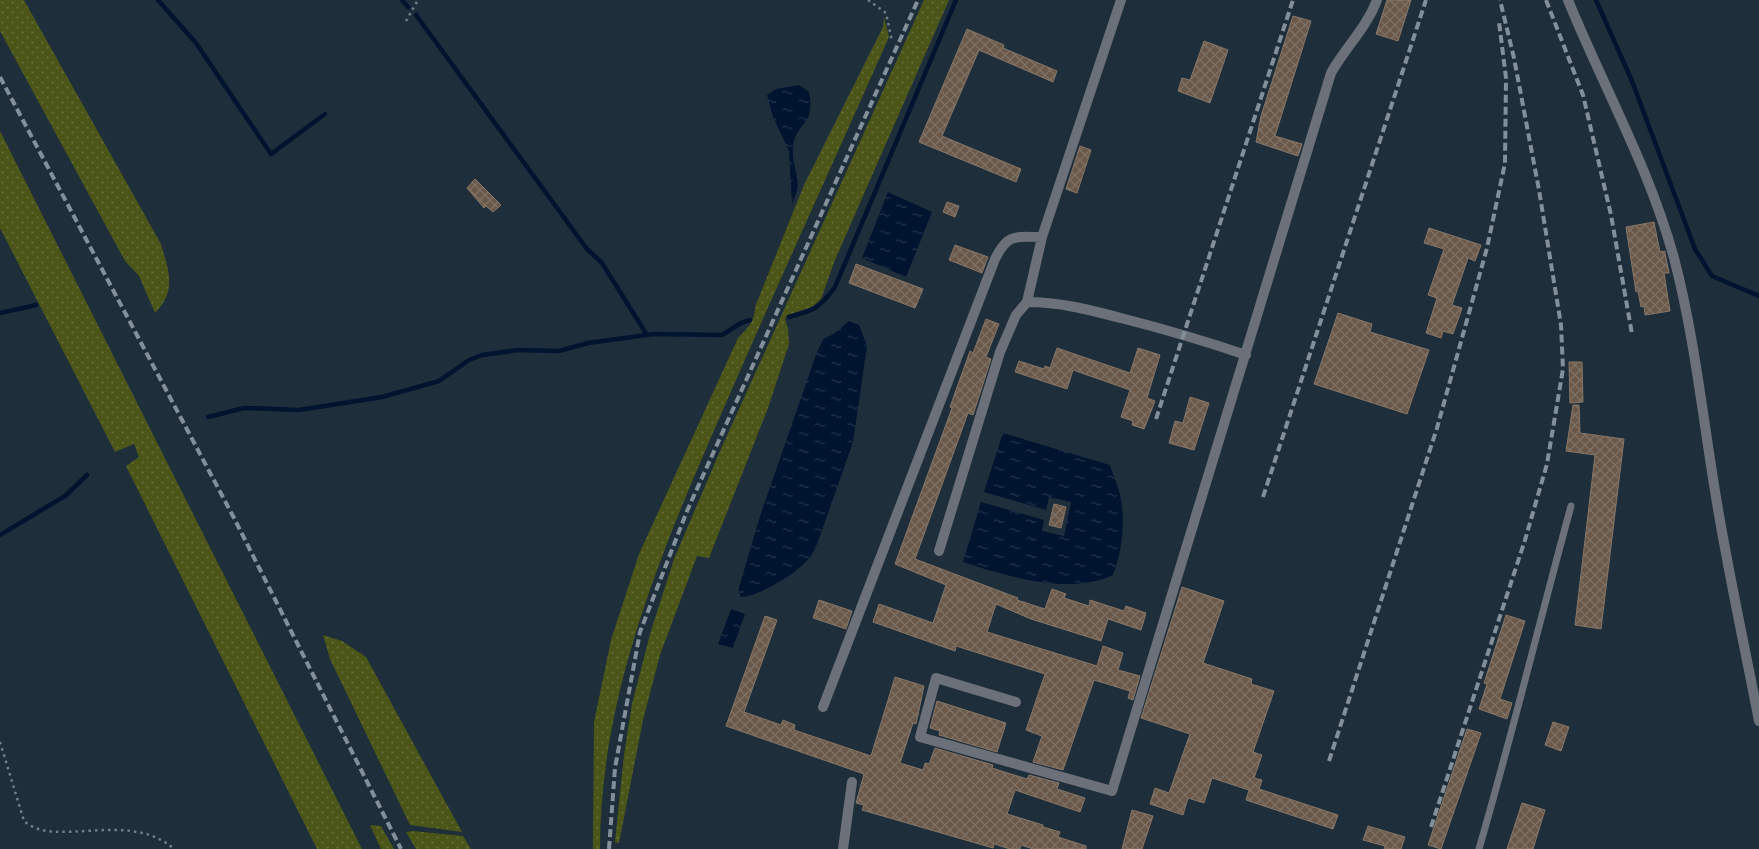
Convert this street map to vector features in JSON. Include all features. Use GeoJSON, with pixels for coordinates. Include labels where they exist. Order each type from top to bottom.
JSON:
{"type":"FeatureCollection","features":[{"type":"Feature","properties":{"kind":"street"},"geometry":{"type":"LineString","coordinates":[[939,551],[1000,352],[1016,315],[1027,302],[1042,237],[1121,0]]}},
{"type":"Feature","properties":{"kind":"street"},"geometry":{"type":"LineString","coordinates":[[1016,702],[936,678],[920,737],[1112,792],[1331,73],[1377,0]]}},
{"type":"Feature","properties":{"kind":"street"},"geometry":{"type":"LineString","coordinates":[[1568,0],[1632,140],[1658,207],[1673,257],[1691,330],[1717,503],[1759,721]]}},
{"type":"Feature","properties":{"kind":"street"},"geometry":{"type":"LineString","coordinates":[[823,707],[995,259],[1003,244],[1010,239],[1042,237]]}},
{"type":"Feature","properties":{"kind":"street"},"geometry":{"type":"LineString","coordinates":[[1027,302],[1052,302],[1085,309],[1184,334],[1246,355]]}},
{"type":"Feature","properties":{"kind":"street"},"geometry":{"type":"LineString","coordinates":[[844,849],[852,782]]}},
{"type":"Feature","properties":{"kind":"lane"},"geometry":{"type":"LineString","coordinates":[[1479,849],[1505,761],[1514,716],[1570,506]]}},
{"type":"Feature","properties":{"kind":"path"},"geometry":{"type":"LineString","coordinates":[[406,21],[418,0]]}},
{"type":"Feature","properties":{"kind":"path"},"geometry":{"type":"LineString","coordinates":[[868,0],[886,13],[892,41]]}},
{"type":"Feature","properties":{"kind":"path"},"geometry":{"type":"LineString","coordinates":[[0,742],[24,820],[35,832]]}},
{"type":"Feature","properties":{"kind":"path"},"geometry":{"type":"LineString","coordinates":[[90,836],[118,832],[152,835],[165,841],[174,849]]}},
{"type":"Feature","properties":{"kind":"green space"},"geometry":{"type":"Polygon","coordinates":[[[0,0],[24,0],[161,244],[167,263],[169,288],[162,305],[155,313],[139,276],[125,261],[0,31],[0,0]]]}},
{"type":"Feature","properties":{"kind":"green space"},"geometry":{"type":"Polygon","coordinates":[[[924,0],[949,0],[835,260],[821,299],[812,307],[787,315],[785,319],[789,344],[768,408],[709,558],[697,556],[660,655],[643,720],[619,843],[615,842],[624,755],[632,704],[650,634],[674,559],[720,451],[924,0]]]}},
{"type":"Feature","properties":{"kind":"green space"},"geometry":{"type":"Polygon","coordinates":[[[884,17],[889,37],[726,403],[659,565],[640,620],[624,676],[611,733],[603,791],[600,849],[593,849],[594,722],[611,640],[639,554],[738,338],[752,320],[755,307],[804,185],[883,27],[884,17]]]}},
{"type":"Feature","properties":{"kind":"green space"},"geometry":{"type":"Polygon","coordinates":[[[0,131],[362,849],[317,849],[126,466],[139,457],[134,444],[115,452],[0,228],[0,131]]]}},
{"type":"Feature","properties":{"kind":"green space"},"geometry":{"type":"Polygon","coordinates":[[[323,635],[342,641],[366,657],[462,832],[410,825],[330,659],[323,635]]]}},
{"type":"Feature","properties":{"kind":"green space"},"geometry":{"type":"Polygon","coordinates":[[[370,825],[381,826],[394,849],[381,849],[370,825]]]}},
{"type":"Feature","properties":{"kind":"green space"},"geometry":{"type":"Polygon","coordinates":[[[406,832],[463,836],[471,849],[416,849],[406,832]]]}},
{"type":"Feature","properties":{"kind":"water"},"geometry":{"type":"Polygon","coordinates":[[[799,85],[809,92],[810,112],[797,133],[793,148],[798,185],[792,204],[789,151],[773,117],[767,95],[776,89],[799,85]]]}},
{"type":"Feature","properties":{"kind":"water"},"geometry":{"type":"Polygon","coordinates":[[[888,192],[932,212],[906,277],[862,258],[888,192]]]}},
{"type":"Feature","properties":{"kind":"water"},"geometry":{"type":"Polygon","coordinates":[[[849,321],[859,325],[867,346],[853,442],[817,543],[807,561],[790,575],[759,592],[741,597],[738,591],[760,516],[817,352],[824,338],[832,335],[849,321]]]}},
{"type":"Feature","properties":{"kind":"water"},"geometry":{"type":"Polygon","coordinates":[[[1003,433],[1110,465],[1119,491],[1123,515],[1121,546],[1113,575],[1077,584],[1057,584],[1018,578],[963,562],[981,502],[1044,520],[1042,531],[1064,536],[1071,502],[1049,497],[1046,510],[984,492],[1003,433]]]}},
{"type":"Feature","properties":{"kind":"water"},"geometry":{"type":"Polygon","coordinates":[[[731,609],[745,614],[733,648],[718,644],[731,609]]]}},
{"type":"Feature","properties":{"kind":"building"},"geometry":{"type":"Polygon","coordinates":[[[1387,0],[1411,0],[1398,41],[1376,34],[1387,0]]]}},
{"type":"Feature","properties":{"kind":"building"},"geometry":{"type":"Polygon","coordinates":[[[1293,16],[1311,21],[1275,136],[1302,144],[1298,156],[1256,142],[1261,116],[1293,16]]]}},
{"type":"Feature","properties":{"kind":"building"},"geometry":{"type":"Polygon","coordinates":[[[967,29],[1004,45],[1003,48],[1057,71],[1053,82],[979,50],[942,136],[1021,169],[1016,182],[919,142],[967,29]]]}},
{"type":"Feature","properties":{"kind":"building"},"geometry":{"type":"Polygon","coordinates":[[[1204,41],[1228,50],[1210,103],[1178,91],[1182,78],[1190,80],[1204,41]]]}},
{"type":"Feature","properties":{"kind":"building"},"geometry":{"type":"Polygon","coordinates":[[[1080,146],[1091,150],[1077,193],[1066,189],[1080,146]]]}},
{"type":"Feature","properties":{"kind":"building"},"geometry":{"type":"Polygon","coordinates":[[[475,179],[501,205],[493,212],[486,206],[484,208],[467,188],[475,179]]]}},
{"type":"Feature","properties":{"kind":"building"},"geometry":{"type":"Polygon","coordinates":[[[947,202],[959,206],[955,217],[943,212],[947,202]]]}},
{"type":"Feature","properties":{"kind":"building"},"geometry":{"type":"Polygon","coordinates":[[[1654,222],[1660,252],[1665,251],[1669,273],[1664,273],[1670,311],[1645,315],[1644,306],[1641,307],[1638,291],[1636,292],[1626,227],[1654,222]]]}},
{"type":"Feature","properties":{"kind":"building"},"geometry":{"type":"Polygon","coordinates":[[[1429,228],[1481,245],[1475,261],[1468,258],[1452,305],[1462,308],[1453,334],[1443,331],[1441,338],[1426,333],[1437,298],[1428,295],[1444,249],[1424,243],[1429,228]]]}},
{"type":"Feature","properties":{"kind":"building"},"geometry":{"type":"Polygon","coordinates":[[[955,245],[988,257],[982,273],[949,260],[955,245]]]}},
{"type":"Feature","properties":{"kind":"building"},"geometry":{"type":"Polygon","coordinates":[[[856,264],[923,289],[915,308],[849,283],[856,264]]]}},
{"type":"Feature","properties":{"kind":"building"},"geometry":{"type":"Polygon","coordinates":[[[1338,313],[1372,324],[1370,332],[1429,350],[1407,414],[1314,384],[1338,313]]]}},
{"type":"Feature","properties":{"kind":"building"},"geometry":{"type":"Polygon","coordinates":[[[986,319],[999,324],[986,357],[991,359],[973,415],[968,413],[915,559],[1018,598],[1017,600],[1045,609],[1052,589],[1066,594],[1064,598],[1089,606],[1090,600],[1124,611],[1126,606],[1146,613],[1141,630],[1108,619],[1101,641],[1031,619],[996,604],[987,632],[1097,666],[1103,646],[1123,653],[1118,670],[1140,676],[1133,700],[1128,698],[1130,691],[1094,680],[1063,770],[1033,762],[1042,736],[1026,730],[1045,674],[956,646],[955,651],[873,622],[879,604],[933,623],[946,585],[895,564],[952,408],[950,407],[970,351],[973,353],[986,319]]]}},
{"type":"Feature","properties":{"kind":"building"},"geometry":{"type":"Polygon","coordinates":[[[1057,348],[1130,373],[1138,348],[1160,355],[1147,398],[1155,401],[1144,429],[1132,425],[1133,421],[1121,417],[1130,390],[1073,370],[1067,389],[1015,372],[1019,361],[1044,369],[1045,366],[1050,368],[1057,348]]]}},
{"type":"Feature","properties":{"kind":"building"},"geometry":{"type":"Polygon","coordinates":[[[1569,362],[1582,362],[1583,402],[1570,403],[1569,362]]]}},
{"type":"Feature","properties":{"kind":"building"},"geometry":{"type":"Polygon","coordinates":[[[1190,397],[1209,403],[1194,450],[1169,443],[1175,421],[1183,423],[1190,397]]]}},
{"type":"Feature","properties":{"kind":"building"},"geometry":{"type":"Polygon","coordinates":[[[1573,405],[1579,405],[1580,433],[1624,439],[1601,629],[1575,625],[1595,455],[1566,451],[1573,405]]]}},
{"type":"Feature","properties":{"kind":"building"},"geometry":{"type":"Polygon","coordinates":[[[1054,504],[1066,507],[1061,528],[1049,525],[1054,504]]]}},
{"type":"Feature","properties":{"kind":"building"},"geometry":{"type":"Polygon","coordinates":[[[1182,587],[1224,601],[1203,663],[1252,679],[1251,684],[1274,691],[1253,752],[1262,755],[1254,778],[1262,780],[1259,789],[1338,815],[1333,829],[1246,800],[1249,790],[1212,778],[1204,803],[1188,798],[1183,815],[1150,804],[1155,788],[1169,793],[1190,734],[1141,718],[1182,587]]]}},
{"type":"Feature","properties":{"kind":"building"},"geometry":{"type":"Polygon","coordinates":[[[819,600],[852,611],[846,629],[813,618],[819,600]]]}},
{"type":"Feature","properties":{"kind":"building"},"geometry":{"type":"Polygon","coordinates":[[[1506,615],[1525,621],[1500,699],[1512,703],[1507,719],[1479,709],[1487,684],[1484,683],[1506,615]]]}},
{"type":"Feature","properties":{"kind":"building"},"geometry":{"type":"Polygon","coordinates":[[[765,616],[777,620],[744,712],[781,725],[783,720],[795,725],[794,730],[871,756],[895,677],[924,686],[916,724],[913,723],[900,763],[923,770],[925,763],[929,764],[935,748],[993,765],[992,768],[1027,779],[1029,775],[1059,783],[1057,789],[1085,798],[1080,812],[1015,790],[1007,814],[1060,832],[1058,837],[1086,846],[1086,849],[1033,849],[1021,845],[1020,849],[1010,849],[994,844],[993,848],[862,810],[864,805],[856,803],[864,774],[726,726],[765,616]]]}},
{"type":"Feature","properties":{"kind":"building"},"geometry":{"type":"Polygon","coordinates":[[[937,701],[1006,723],[997,752],[939,735],[940,731],[930,728],[937,701]]]}},
{"type":"Feature","properties":{"kind":"building"},"geometry":{"type":"Polygon","coordinates":[[[1553,722],[1569,727],[1561,751],[1545,745],[1553,722]]]}},
{"type":"Feature","properties":{"kind":"building"},"geometry":{"type":"Polygon","coordinates":[[[1467,729],[1481,733],[1441,849],[1428,845],[1467,729]]]}},
{"type":"Feature","properties":{"kind":"building"},"geometry":{"type":"Polygon","coordinates":[[[1522,803],[1545,810],[1533,849],[1507,849],[1522,803]]]}},
{"type":"Feature","properties":{"kind":"building"},"geometry":{"type":"Polygon","coordinates":[[[1132,810],[1153,816],[1142,849],[1122,849],[1132,810]]]}},
{"type":"Feature","properties":{"kind":"building"},"geometry":{"type":"Polygon","coordinates":[[[1368,826],[1405,837],[1401,849],[1384,849],[1385,846],[1363,840],[1368,826]]]}},
{"type":"Feature","properties":{"kind":"waterway"},"geometry":{"type":"LineString","coordinates":[[158,0],[196,43],[271,154],[325,114]]}},
{"type":"Feature","properties":{"kind":"waterway"},"geometry":{"type":"LineString","coordinates":[[402,0],[408,7]]}},
{"type":"Feature","properties":{"kind":"waterway"},"geometry":{"type":"LineString","coordinates":[[789,317],[815,308],[825,300],[835,287],[956,0]]}},
{"type":"Feature","properties":{"kind":"waterway"},"geometry":{"type":"LineString","coordinates":[[1596,0],[1632,81],[1695,249],[1712,276],[1759,296]]}},
{"type":"Feature","properties":{"kind":"waterway"},"geometry":{"type":"LineString","coordinates":[[416,15],[587,249],[602,263],[647,335]]}},
{"type":"Feature","properties":{"kind":"waterway"},"geometry":{"type":"LineString","coordinates":[[0,313],[36,305]]}},
{"type":"Feature","properties":{"kind":"waterway"},"geometry":{"type":"LineString","coordinates":[[208,417],[244,408],[299,410],[382,397],[439,381],[469,360],[482,355],[518,350],[559,351],[588,343],[654,334],[722,335],[741,323],[750,320]]}},
{"type":"Feature","properties":{"kind":"waterway"},"geometry":{"type":"LineString","coordinates":[[0,535],[65,496],[87,475]]}},
{"type":"Feature","properties":{"kind":"railway"},"geometry":{"type":"LineString","coordinates":[[609,849],[615,768],[640,632],[687,511],[918,0]]}},
{"type":"Feature","properties":{"kind":"railway"},"geometry":{"type":"LineString","coordinates":[[1156,419],[1293,0]]}},
{"type":"Feature","properties":{"kind":"railway"},"geometry":{"type":"LineString","coordinates":[[1263,497],[1426,0]]}},
{"type":"Feature","properties":{"kind":"railway"},"geometry":{"type":"LineString","coordinates":[[1431,827],[1525,540],[1547,464],[1563,369],[1561,325],[1539,190],[1514,58],[1500,0]]}},
{"type":"Feature","properties":{"kind":"railway"},"geometry":{"type":"LineString","coordinates":[[1546,0],[1583,95],[1611,215],[1632,334]]}},
{"type":"Feature","properties":{"kind":"railway"},"geometry":{"type":"LineString","coordinates":[[1329,761],[1437,428],[1487,248],[1505,163],[1506,78],[1499,22]]}},
{"type":"Feature","properties":{"kind":"railway"},"geometry":{"type":"LineString","coordinates":[[0,77],[234,518],[401,849]]}}]}
